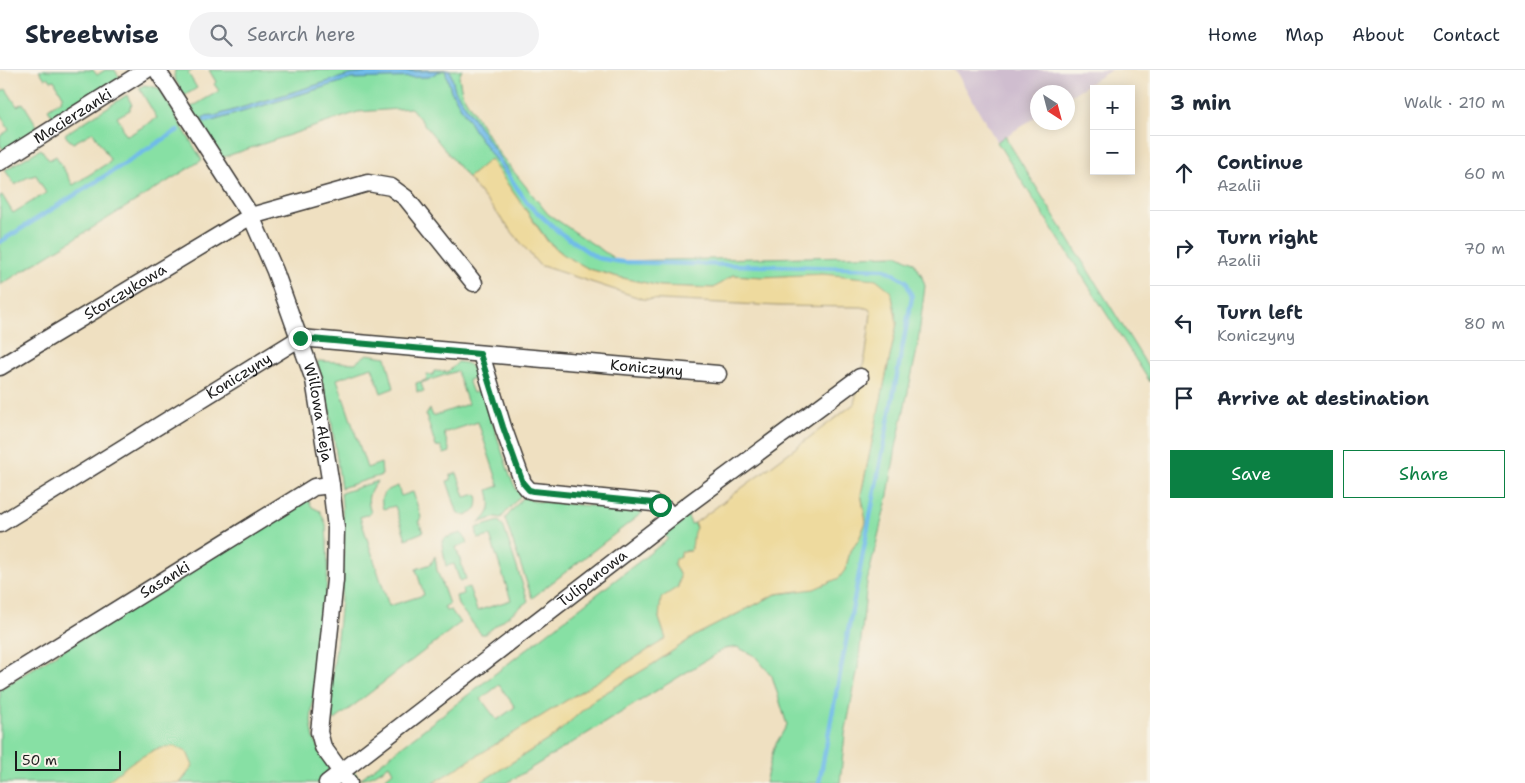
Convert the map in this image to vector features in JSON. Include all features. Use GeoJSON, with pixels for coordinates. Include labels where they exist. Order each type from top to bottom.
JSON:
{"type":"FeatureCollection","features":[{"type":"Feature","properties":{"kind":"street","name":"Macierzanki"},"geometry":{"type":"LineString","coordinates":[[0,162],[146,70]]}},
{"type":"Feature","properties":{"kind":"street","name":"Willowa Aleja"},"geometry":{"type":"LineString","coordinates":[[157,70],[251,216],[275,272],[314,380],[336,528],[335,580],[322,648],[319,732],[323,747],[345,777]]}},
{"type":"Feature","properties":{"kind":"street","name":"Storczykowa"},"geometry":{"type":"LineString","coordinates":[[0,367],[251,216],[368,183],[391,187],[406,198],[474,283]]}},
{"type":"Feature","properties":{"kind":"street","name":"Koniczyny"},"geometry":{"type":"LineString","coordinates":[[0,524],[300,338],[718,374]]}},
{"type":"Feature","properties":{"kind":"street"},"geometry":{"type":"LineString","coordinates":[[480,354],[523,483],[529,490],[653,503],[665,509],[671,517]]}},
{"type":"Feature","properties":{"kind":"street","name":"Tulipanowa"},"geometry":{"type":"LineString","coordinates":[[328,783],[345,777],[671,517],[860,377]]}},
{"type":"Feature","properties":{"kind":"street","name":"Sasanki"},"geometry":{"type":"LineString","coordinates":[[0,682],[314,487],[331,485]]}},
{"type":"Feature","properties":{"kind":"shaded area"},"geometry":{"type":"Polygon","coordinates":[[[955,70],[1111,70],[1075,93],[1075,85],[1030,85],[1030,121],[997,142],[955,70]]]}},
{"type":"Feature","properties":{"kind":"green space"},"geometry":{"type":"Polygon","coordinates":[[[39,70],[93,70],[97,75],[105,70],[115,70],[120,78],[54,119],[48,109],[62,100],[63,96],[54,80],[51,81],[48,77],[45,79],[39,70]]]}},
{"type":"Feature","properties":{"kind":"green space"},"geometry":{"type":"Polygon","coordinates":[[[175,70],[193,70],[188,73],[197,88],[184,96],[174,77],[175,70]]]}},
{"type":"Feature","properties":{"kind":"green space"},"geometry":{"type":"Polygon","coordinates":[[[209,70],[462,70],[459,77],[462,93],[498,152],[548,214],[618,261],[899,255],[913,262],[921,274],[925,286],[917,350],[896,447],[888,495],[867,582],[858,668],[845,734],[840,783],[765,783],[774,747],[787,725],[772,676],[755,656],[737,647],[724,649],[507,783],[479,783],[554,736],[595,699],[696,635],[776,594],[795,592],[845,570],[850,552],[859,539],[864,508],[861,494],[897,323],[891,291],[733,275],[714,288],[660,286],[589,269],[564,255],[548,241],[490,160],[468,178],[411,108],[358,112],[221,158],[190,108],[219,91],[214,84],[216,82],[209,70]]]}},
{"type":"Feature","properties":{"kind":"green space"},"geometry":{"type":"Polygon","coordinates":[[[144,85],[159,88],[202,160],[0,285],[0,196],[2,195],[13,213],[46,193],[36,175],[26,178],[15,185],[5,170],[41,149],[49,160],[56,156],[73,185],[111,161],[93,132],[73,143],[65,134],[127,95],[132,105],[130,110],[117,117],[126,135],[131,134],[157,118],[139,88],[144,85]]]}},
{"type":"Feature","properties":{"kind":"green space"},"geometry":{"type":"Polygon","coordinates":[[[6,89],[17,106],[23,103],[39,129],[4,150],[0,147],[0,136],[9,130],[0,114],[0,92],[6,89]]]}},
{"type":"Feature","properties":{"kind":"green space"},"geometry":{"type":"Polygon","coordinates":[[[1006,135],[1007,140],[1150,370],[1150,382],[997,142],[1006,135]]]}},
{"type":"Feature","properties":{"kind":"green space"},"geometry":{"type":"Polygon","coordinates":[[[367,354],[386,357],[394,388],[381,393],[372,367],[337,379],[367,468],[381,463],[382,475],[341,488],[330,411],[317,362],[355,363],[367,354]]]}},
{"type":"Feature","properties":{"kind":"green space"},"geometry":{"type":"Polygon","coordinates":[[[458,362],[468,364],[476,373],[477,377],[468,380],[473,393],[482,390],[510,476],[521,495],[501,518],[496,517],[478,523],[483,520],[490,509],[488,490],[499,486],[478,422],[444,433],[450,452],[444,454],[441,446],[436,447],[426,415],[430,409],[433,416],[468,404],[457,371],[421,383],[424,392],[417,392],[416,383],[426,380],[427,374],[433,375],[434,371],[448,372],[458,362]]]}},
{"type":"Feature","properties":{"kind":"green space"},"geometry":{"type":"Polygon","coordinates":[[[457,473],[465,497],[477,494],[477,508],[472,513],[458,514],[447,481],[451,480],[450,475],[457,473]]]}},
{"type":"Feature","properties":{"kind":"green space"},"geometry":{"type":"Polygon","coordinates":[[[378,481],[369,496],[371,513],[360,517],[389,606],[424,595],[416,569],[431,564],[435,556],[437,570],[449,604],[444,607],[446,611],[451,610],[460,623],[335,720],[329,716],[327,709],[335,655],[343,574],[341,493],[378,481]]]}},
{"type":"Feature","properties":{"kind":"green space"},"geometry":{"type":"Polygon","coordinates":[[[398,486],[401,496],[413,492],[421,517],[419,521],[423,532],[406,539],[395,506],[383,509],[382,504],[382,496],[398,486]]]}},
{"type":"Feature","properties":{"kind":"green space"},"geometry":{"type":"Polygon","coordinates":[[[523,497],[533,501],[640,510],[642,513],[532,598],[505,519],[523,497]]]}},
{"type":"Feature","properties":{"kind":"green space"},"geometry":{"type":"Polygon","coordinates":[[[307,498],[312,507],[320,511],[326,524],[328,567],[323,628],[318,637],[313,659],[315,678],[311,722],[314,739],[329,769],[325,776],[327,783],[180,783],[187,775],[110,780],[105,783],[0,783],[0,689],[307,498]]]}},
{"type":"Feature","properties":{"kind":"green space"},"geometry":{"type":"Polygon","coordinates":[[[686,512],[691,524],[695,523],[696,530],[692,548],[690,551],[685,551],[674,564],[680,576],[678,587],[661,609],[659,618],[666,639],[433,783],[379,783],[393,772],[389,765],[375,774],[361,778],[668,539],[662,531],[686,512]],[[499,685],[481,699],[497,720],[515,707],[499,685]]]}},
{"type":"Feature","properties":{"kind":"green space"},"geometry":{"type":"Polygon","coordinates":[[[499,521],[504,528],[528,601],[485,634],[481,634],[458,605],[456,596],[463,594],[462,589],[469,587],[477,611],[511,600],[490,536],[478,539],[476,528],[499,521]]]}},
{"type":"Feature","properties":{"kind":"green space"},"geometry":{"type":"Polygon","coordinates":[[[461,533],[468,543],[456,547],[466,579],[460,581],[454,564],[446,566],[442,544],[445,538],[461,533]]]}},
{"type":"Feature","properties":{"kind":"green space"},"geometry":{"type":"Polygon","coordinates":[[[353,770],[359,778],[352,776],[353,770]]]}},
{"type":"Feature","properties":{"kind":"sand"},"geometry":{"type":"Polygon","coordinates":[[[490,159],[548,242],[564,255],[589,269],[660,286],[714,288],[733,275],[762,277],[822,274],[876,279],[891,291],[897,323],[861,494],[866,522],[859,539],[850,552],[845,570],[839,578],[814,589],[776,594],[696,635],[595,699],[554,736],[479,783],[433,783],[666,639],[659,618],[661,598],[678,587],[680,576],[674,564],[675,559],[681,557],[681,552],[690,551],[696,528],[695,523],[854,404],[866,353],[871,313],[869,309],[862,307],[778,306],[643,299],[539,265],[468,178],[490,159]]]}},
{"type":"Feature","properties":{"kind":"sand"},"geometry":{"type":"Polygon","coordinates":[[[174,746],[187,752],[193,766],[180,783],[105,783],[132,762],[156,749],[174,746]]]}},
{"type":"Feature","properties":{"kind":"water"},"geometry":{"type":"Polygon","coordinates":[[[366,70],[383,72],[444,70],[429,77],[351,79],[206,123],[203,121],[203,117],[214,116],[349,75],[365,73],[366,70]]]}},
{"type":"Feature","properties":{"kind":"water"},"geometry":{"type":"Polygon","coordinates":[[[445,70],[450,70],[455,90],[511,175],[507,177],[474,130],[451,91],[445,70]]]}},
{"type":"Feature","properties":{"kind":"waterway"},"geometry":{"type":"LineString","coordinates":[[0,242],[178,130]]}},
{"type":"Feature","properties":{"kind":"waterway"},"geometry":{"type":"LineString","coordinates":[[506,172],[529,205],[559,232],[597,258],[622,262],[885,269],[906,281],[912,297],[819,783]]}},
{"type":"Feature","properties":{"kind":"route"},"geometry":{"type":"LineString","coordinates":[[300,338],[480,354],[523,483],[529,490],[660,505]]}}]}
